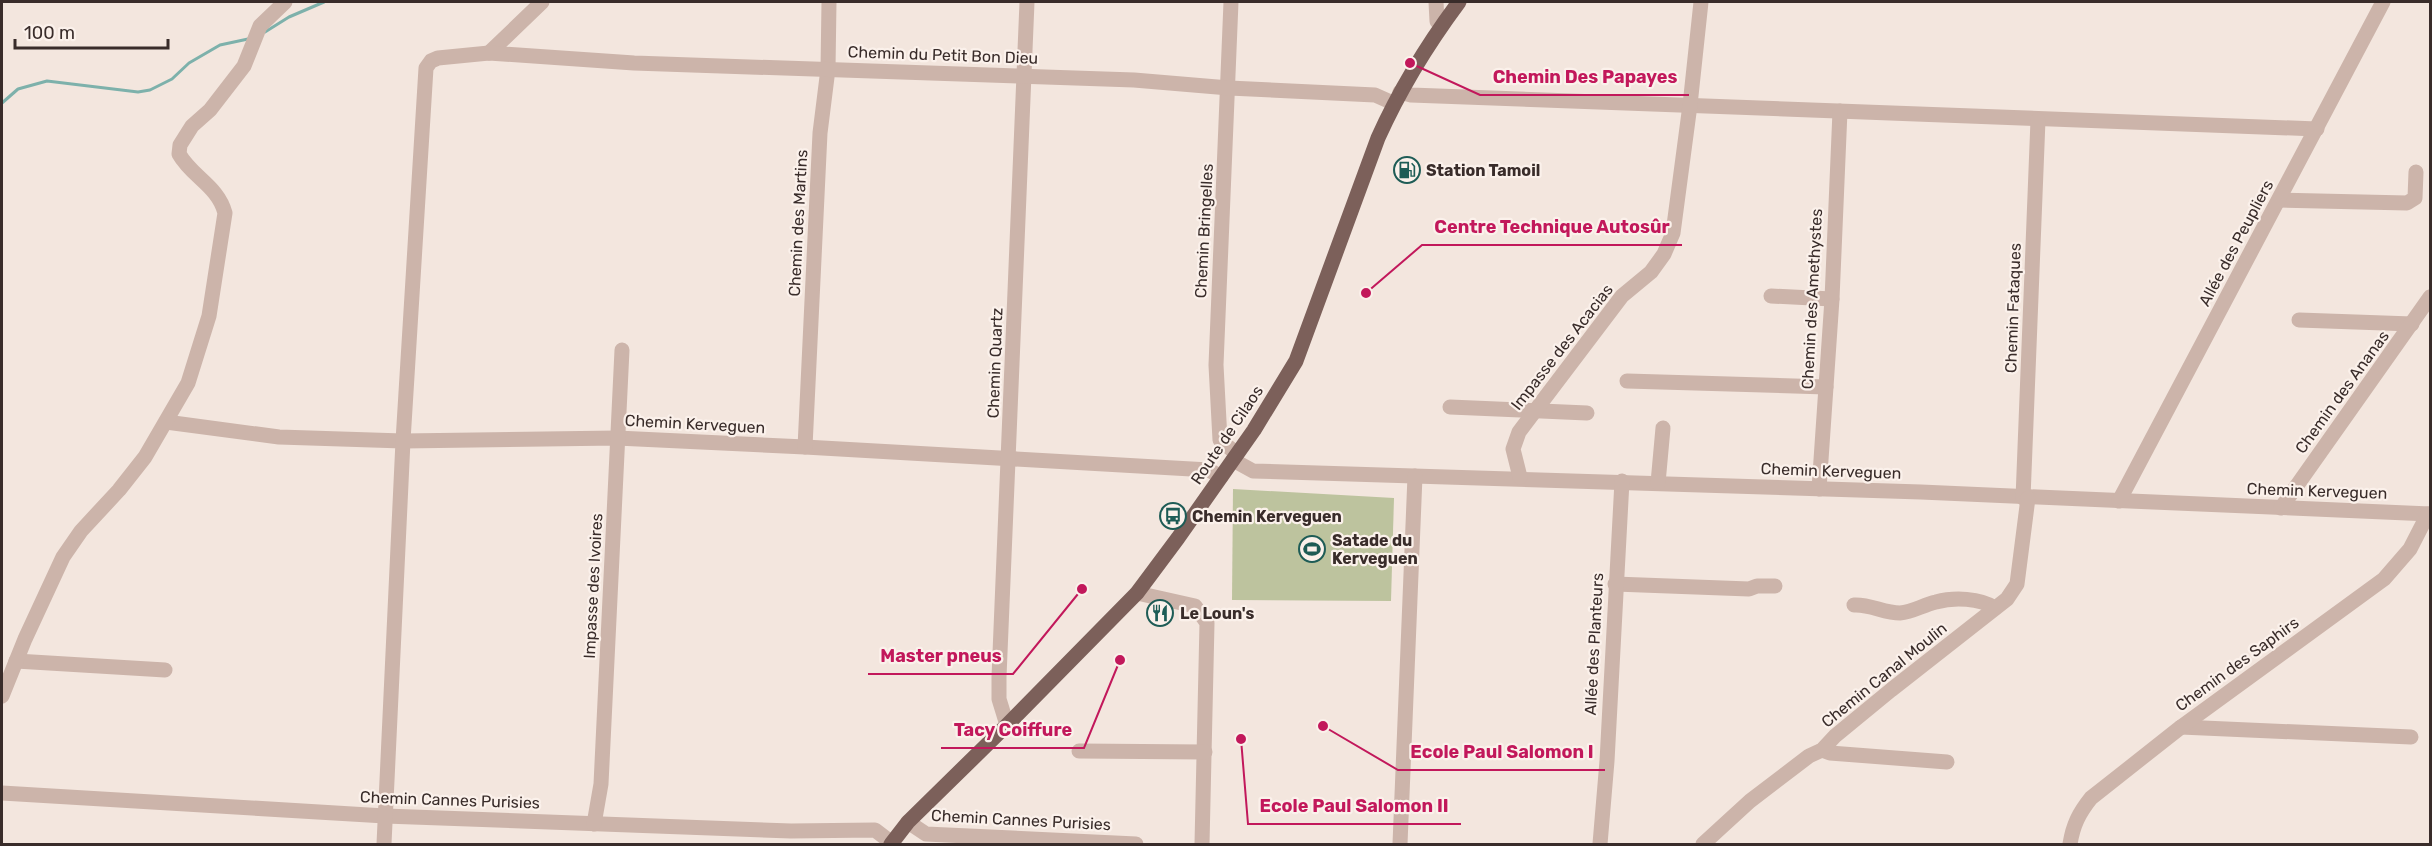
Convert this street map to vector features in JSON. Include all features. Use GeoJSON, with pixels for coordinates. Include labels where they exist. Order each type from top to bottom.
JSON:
{"type":"FeatureCollection","features":[{"type":"Feature","properties":{"kind":"main road","name":"Route de Cilaos"},"geometry":{"type":"LineString","coordinates":[[892,844],[908,822],[1137,592],[1235,457],[1296,361],[1378,138],[1397,98],[1442,24],[1459,2]]}},
{"type":"Feature","properties":{"kind":"street"},"geometry":{"type":"LineString","coordinates":[[2,696],[71,544],[145,457],[188,383],[209,316],[225,213],[219,197],[183,162],[179,154],[180,146],[192,126],[210,110],[244,66],[260,26],[285,2]]}},
{"type":"Feature","properties":{"kind":"street"},"geometry":{"type":"LineString","coordinates":[[489,53],[542,2]]}},
{"type":"Feature","properties":{"kind":"street","name":"Chemin des Martins"},"geometry":{"type":"LineString","coordinates":[[805,447],[820,133],[828,69],[829,2]]}},
{"type":"Feature","properties":{"kind":"street","name":"Chemin Quartz"},"geometry":{"type":"LineString","coordinates":[[1007,725],[999,699],[999,677],[1010,459],[1027,2]]}},
{"type":"Feature","properties":{"kind":"street","name":"Chemin Bringelles"},"geometry":{"type":"LineString","coordinates":[[1231,2],[1216,365],[1220,440],[1235,457]]}},
{"type":"Feature","properties":{"kind":"street"},"geometry":{"type":"LineString","coordinates":[[1436,2],[1437,21],[1442,24]]}},
{"type":"Feature","properties":{"kind":"street","name":"Impasse des Acacias"},"geometry":{"type":"LineString","coordinates":[[1520,477],[1513,443],[1519,432],[1622,296],[1651,272],[1664,254],[1673,233],[1701,2]]}},
{"type":"Feature","properties":{"kind":"street","name":"Allée des Peupliers"},"geometry":{"type":"LineString","coordinates":[[2119,501],[2383,2]]}},
{"type":"Feature","properties":{"kind":"street","name":"Chemin du Petit Bon Dieu"},"geometry":{"type":"LineString","coordinates":[[403,441],[426,68],[431,61],[438,58],[489,53],[634,63],[1134,80],[1397,98],[1411,95],[2317,129]]}},
{"type":"Feature","properties":{"kind":"street","name":"Chemin des Amethystes"},"geometry":{"type":"LineString","coordinates":[[1819,489],[1832,299],[1840,111]]}},
{"type":"Feature","properties":{"kind":"street","name":"Chemin Fataques"},"geometry":{"type":"LineString","coordinates":[[2026,498],[2038,120]]}},
{"type":"Feature","properties":{"kind":"street"},"geometry":{"type":"LineString","coordinates":[[2279,200],[2408,203],[2415,198],[2416,172]]}},
{"type":"Feature","properties":{"kind":"street"},"geometry":{"type":"LineString","coordinates":[[1771,296],[1832,299]]}},
{"type":"Feature","properties":{"kind":"street","name":"Chemin des Ananas"},"geometry":{"type":"LineString","coordinates":[[2281,508],[2430,297]]}},
{"type":"Feature","properties":{"kind":"street"},"geometry":{"type":"LineString","coordinates":[[2299,320],[2412,324]]}},
{"type":"Feature","properties":{"kind":"street","name":"Impasse des Ivoires"},"geometry":{"type":"LineString","coordinates":[[594,824],[602,784],[622,350]]}},
{"type":"Feature","properties":{"kind":"street"},"geometry":{"type":"LineString","coordinates":[[1627,381],[1826,387]]}},
{"type":"Feature","properties":{"kind":"street"},"geometry":{"type":"LineString","coordinates":[[1450,407],[1587,413]]}},
{"type":"Feature","properties":{"kind":"street","name":"Chemin Kerveguen"},"geometry":{"type":"LineString","coordinates":[[166,422],[279,437],[403,441],[617,438],[1209,470],[1221,477]]}},
{"type":"Feature","properties":{"kind":"street"},"geometry":{"type":"LineString","coordinates":[[1658,483],[1663,428]]}},
{"type":"Feature","properties":{"kind":"street"},"geometry":{"type":"LineString","coordinates":[[384,844],[403,441]]}},
{"type":"Feature","properties":{"kind":"street","name":"Chemin Kerveguen"},"geometry":{"type":"LineString","coordinates":[[1235,457],[1253,471],[1520,477],[2429,514]]}},
{"type":"Feature","properties":{"kind":"street"},"geometry":{"type":"LineString","coordinates":[[1400,844],[1415,476]]}},
{"type":"Feature","properties":{"kind":"street","name":"Allée des Planteurs"},"geometry":{"type":"LineString","coordinates":[[1600,844],[1607,761],[1622,482]]}},
{"type":"Feature","properties":{"kind":"street","name":"Chemin Canal Moulin"},"geometry":{"type":"LineString","coordinates":[[1703,844],[1750,801],[1809,756],[1822,750],[1835,736],[1891,690],[2007,599],[2017,584],[2026,498]]}},
{"type":"Feature","properties":{"kind":"street","name":"Chemin des Saphirs"},"geometry":{"type":"LineString","coordinates":[[2070,844],[2079,812],[2091,798],[2181,727],[2384,579],[2410,549],[2429,514]]}},
{"type":"Feature","properties":{"kind":"street"},"geometry":{"type":"LineString","coordinates":[[1615,584],[1749,589],[1757,586],[1775,586]]}},
{"type":"Feature","properties":{"kind":"street"},"geometry":{"type":"LineString","coordinates":[[1137,592],[1195,606],[1205,617],[1208,630],[1202,844]]}},
{"type":"Feature","properties":{"kind":"street"},"geometry":{"type":"LineString","coordinates":[[1854,605],[1866,605],[1898,613],[1944,600],[1978,600],[1995,608]]}},
{"type":"Feature","properties":{"kind":"street"},"geometry":{"type":"LineString","coordinates":[[16,661],[165,670]]}},
{"type":"Feature","properties":{"kind":"street"},"geometry":{"type":"LineString","coordinates":[[2181,727],[2411,737]]}},
{"type":"Feature","properties":{"kind":"street"},"geometry":{"type":"LineString","coordinates":[[1822,750],[1830,753],[1947,762]]}},
{"type":"Feature","properties":{"kind":"street"},"geometry":{"type":"LineString","coordinates":[[1078,751],[1205,752]]}},
{"type":"Feature","properties":{"kind":"street","name":"Chemin Cannes Purisies"},"geometry":{"type":"LineString","coordinates":[[2,793],[385,816],[791,831],[875,830],[892,844]]}},
{"type":"Feature","properties":{"kind":"street","name":"Chemin Cannes Purisies"},"geometry":{"type":"LineString","coordinates":[[908,822],[926,834],[1012,841],[1136,844]]}},
{"type":"Feature","properties":{"kind":"green space","name":"Satade du Kerveguen"},"geometry":{"type":"Polygon","coordinates":[[[1233,489],[1394,498],[1391,601],[1232,600],[1233,489]]]}},
{"type":"Feature","properties":{"kind":"waterway"},"geometry":{"type":"LineString","coordinates":[[265,32],[289,17],[324,2]]}},
{"type":"Feature","properties":{"kind":"waterway"},"geometry":{"type":"LineString","coordinates":[[2,103],[18,89],[47,81],[138,92],[150,90],[172,79],[189,63],[220,45],[248,39]]}},
{"type":"Feature","properties":{"kind":"place","name":"Chemin Des Papayes"},"geometry":{"type":"Point","coordinates":[1410,63]}},
{"type":"Feature","properties":{"kind":"place","name":"Station Tamoil"},"geometry":{"type":"Point","coordinates":[1407,170]}},
{"type":"Feature","properties":{"kind":"place","name":"Centre Technique Autosûr"},"geometry":{"type":"Point","coordinates":[1366,293]}},
{"type":"Feature","properties":{"kind":"place","name":"Chemin Kerveguen"},"geometry":{"type":"Point","coordinates":[1173,516]}},
{"type":"Feature","properties":{"kind":"place","name":"Satade du Kerveguen"},"geometry":{"type":"Point","coordinates":[1312,549]}},
{"type":"Feature","properties":{"kind":"place","name":"Master pneus"},"geometry":{"type":"Point","coordinates":[1082,589]}},
{"type":"Feature","properties":{"kind":"place","name":"Le Loun's"},"geometry":{"type":"Point","coordinates":[1160,613]}},
{"type":"Feature","properties":{"kind":"place","name":"Tacy Coiffure"},"geometry":{"type":"Point","coordinates":[1120,660]}},
{"type":"Feature","properties":{"kind":"place","name":"Ecole Paul Salomon I"},"geometry":{"type":"Point","coordinates":[1323,726]}},
{"type":"Feature","properties":{"kind":"place","name":"Ecole Paul Salomon II"},"geometry":{"type":"Point","coordinates":[1241,739]}}]}
